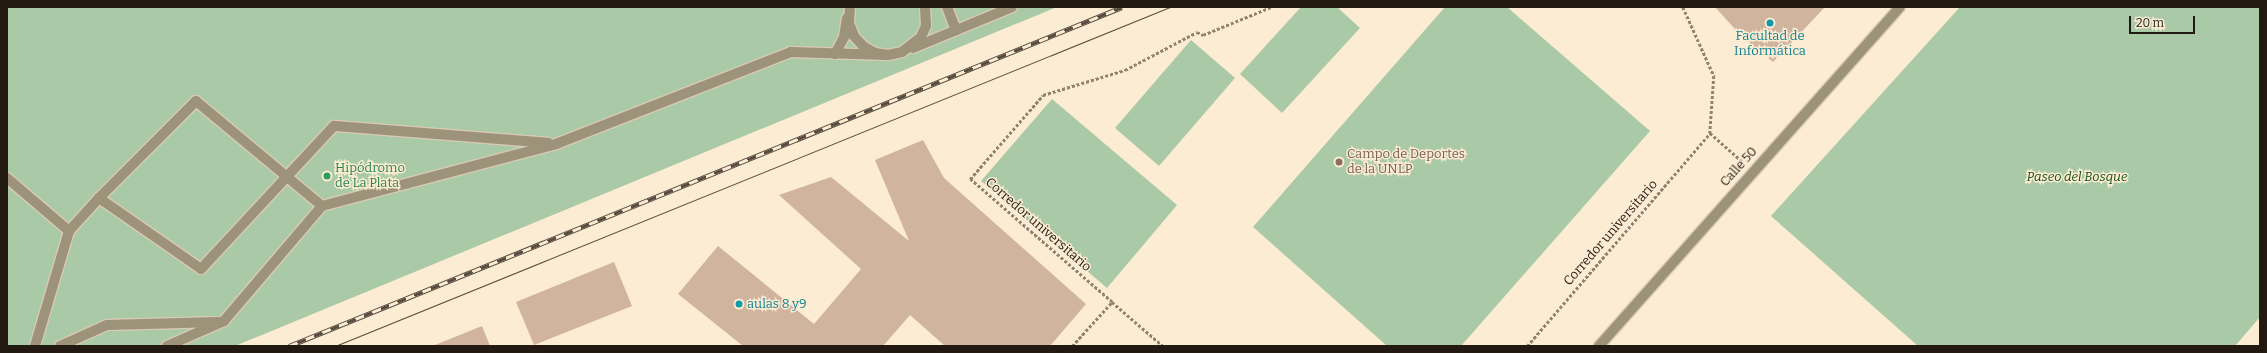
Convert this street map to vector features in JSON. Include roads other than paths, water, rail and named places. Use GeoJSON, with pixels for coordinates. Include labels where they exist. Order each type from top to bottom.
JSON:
{"type":"FeatureCollection","features":[{"type":"Feature","properties":{"kind":"street"},"geometry":{"type":"LineString","coordinates":[[902,52],[921,37],[926,26],[925,7]]}},
{"type":"Feature","properties":{"kind":"street"},"geometry":{"type":"LineString","coordinates":[[947,7],[956,30]]}},
{"type":"Feature","properties":{"kind":"street"},"geometry":{"type":"LineString","coordinates":[[166,346],[224,322],[322,206],[556,144],[791,52],[888,55],[902,52],[1012,7]]}},
{"type":"Feature","properties":{"kind":"street","name":"Calle 50"},"geometry":{"type":"LineString","coordinates":[[1599,346],[1753,170],[1900,7]]}},
{"type":"Feature","properties":{"kind":"street"},"geometry":{"type":"LineString","coordinates":[[849,8],[849,23],[854,36],[863,46],[875,53],[888,55]]}},
{"type":"Feature","properties":{"kind":"street"},"geometry":{"type":"LineString","coordinates":[[835,54],[844,37],[849,8]]}},
{"type":"Feature","properties":{"kind":"street"},"geometry":{"type":"LineString","coordinates":[[35,346],[69,231],[99,198],[196,101],[322,206]]}},
{"type":"Feature","properties":{"kind":"street"},"geometry":{"type":"LineString","coordinates":[[99,198],[201,270],[334,126],[556,144]]}},
{"type":"Feature","properties":{"kind":"street"},"geometry":{"type":"LineString","coordinates":[[7,178],[69,231]]}},
{"type":"Feature","properties":{"kind":"street"},"geometry":{"type":"LineString","coordinates":[[60,346],[107,325],[224,322]]}},
{"type":"Feature","properties":{"kind":"tram line"},"geometry":{"type":"LineString","coordinates":[[335,346],[1170,7]]}},
{"type":"Feature","properties":{"kind":"railway"},"geometry":{"type":"LineString","coordinates":[[289,346],[1122,7]]}},
{"type":"Feature","properties":{"kind":"place","name":"Facultad de Informática"},"geometry":{"type":"Point","coordinates":[1770,23]}},
{"type":"Feature","properties":{"kind":"place","name":"Campo de Deportes de la UNLP"},"geometry":{"type":"Point","coordinates":[1339,162]}},
{"type":"Feature","properties":{"kind":"place","name":"Hipódromo de La Plata"},"geometry":{"type":"Point","coordinates":[327,176]}},
{"type":"Feature","properties":{"kind":"place","name":"aulas 8 y9"},"geometry":{"type":"Point","coordinates":[739,304]}},
{"type":"Feature","properties":{"kind":"park label","name":"Paseo del Bosque"},"geometry":{"type":"Point","coordinates":[2077,177]}}]}
